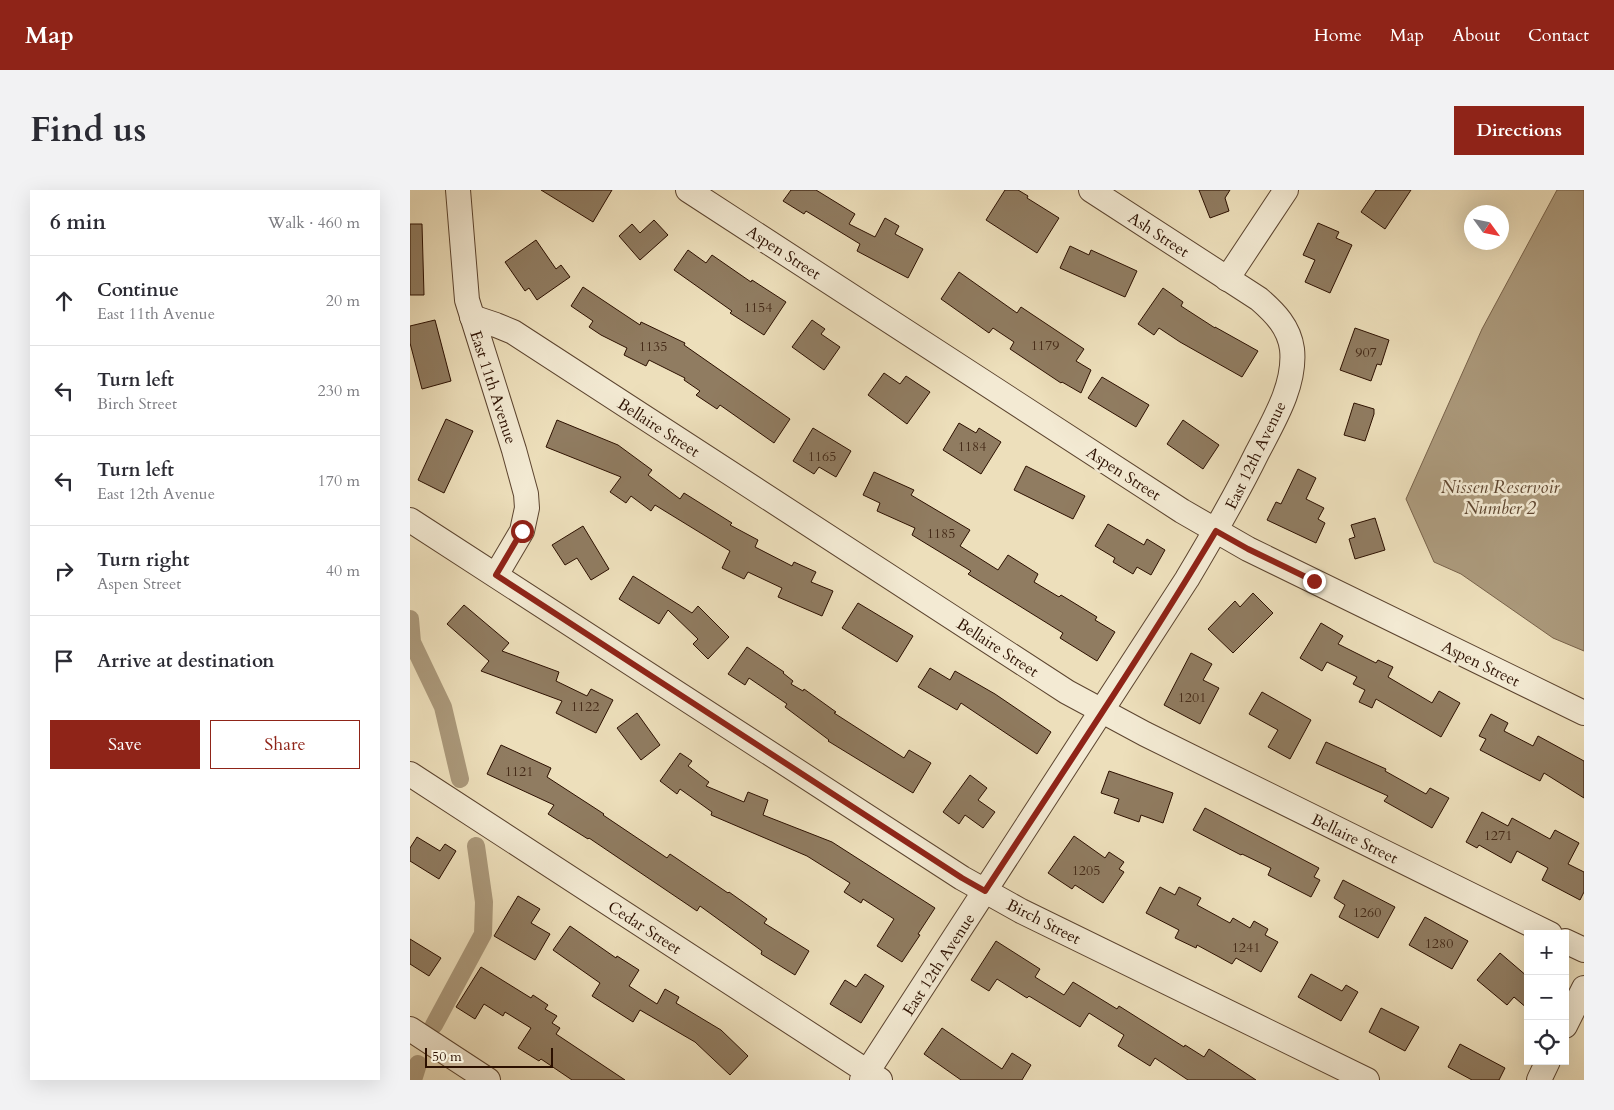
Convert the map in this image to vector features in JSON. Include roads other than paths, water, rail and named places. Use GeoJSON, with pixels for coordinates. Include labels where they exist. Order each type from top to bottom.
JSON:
{"type":"FeatureCollection","features":[{"type":"Feature","properties":{"kind":"street","name":"East 11th Avenue"},"geometry":{"type":"LineString","coordinates":[[458,190],[467,300],[526,494],[527,508],[522,531],[496,575]]}},
{"type":"Feature","properties":{"kind":"street","name":"Aspen Street"},"geometry":{"type":"LineString","coordinates":[[688,190],[1174,506],[1216,531],[1248,549],[1584,713]]}},
{"type":"Feature","properties":{"kind":"street","name":"Ash Street"},"geometry":{"type":"LineString","coordinates":[[1091,190],[1227,278]]}},
{"type":"Feature","properties":{"kind":"street"},"geometry":{"type":"LineString","coordinates":[[1227,278],[1286,190]]}},
{"type":"Feature","properties":{"kind":"street","name":"East 12th Avenue"},"geometry":{"type":"LineString","coordinates":[[870,1077],[985,891],[1187,579],[1231,505],[1272,425],[1285,394],[1292,362],[1292,348],[1288,334],[1282,322],[1259,299],[1227,278]]}},
{"type":"Feature","properties":{"kind":"street","name":"Bellaire Street"},"geometry":{"type":"LineString","coordinates":[[472,317],[513,332],[1067,692],[1145,734],[1542,930]]}},
{"type":"Feature","properties":{"kind":"street","name":"Birch Street"},"geometry":{"type":"LineString","coordinates":[[410,520],[962,878],[1021,911],[1368,1080]]}},
{"type":"Feature","properties":{"kind":"street","name":"Cedar Street"},"geometry":{"type":"LineString","coordinates":[[410,774],[870,1077]]}},
{"type":"Feature","properties":{"kind":"street"},"geometry":{"type":"LineString","coordinates":[[1569,943],[1584,950]]}},
{"type":"Feature","properties":{"kind":"street"},"geometry":{"type":"LineString","coordinates":[[1568,1020],[1584,988]]}},
{"type":"Feature","properties":{"kind":"street"},"geometry":{"type":"LineString","coordinates":[[410,1029],[488,1080]]}},
{"type":"Feature","properties":{"kind":"street"},"geometry":{"type":"LineString","coordinates":[[1539,1080],[1546,1065]]}},
{"type":"Feature","properties":{"kind":"water","name":"Nissen Reservoir Number 2"},"geometry":{"type":"Polygon","coordinates":[[[1557,190],[1584,190],[1584,651],[1553,638],[1461,574],[1434,562],[1406,499],[1482,329],[1557,190]]]}},
{"type":"Feature","properties":{"kind":"waterway"},"geometry":{"type":"LineString","coordinates":[[410,619],[412,642],[443,707],[460,779]]}},
{"type":"Feature","properties":{"kind":"waterway"},"geometry":{"type":"LineString","coordinates":[[434,1025],[483,934],[484,902],[476,846]]}},
{"type":"Feature","properties":{"kind":"waterway"},"geometry":{"type":"LineString","coordinates":[[413,1080],[418,1064]]}}]}
